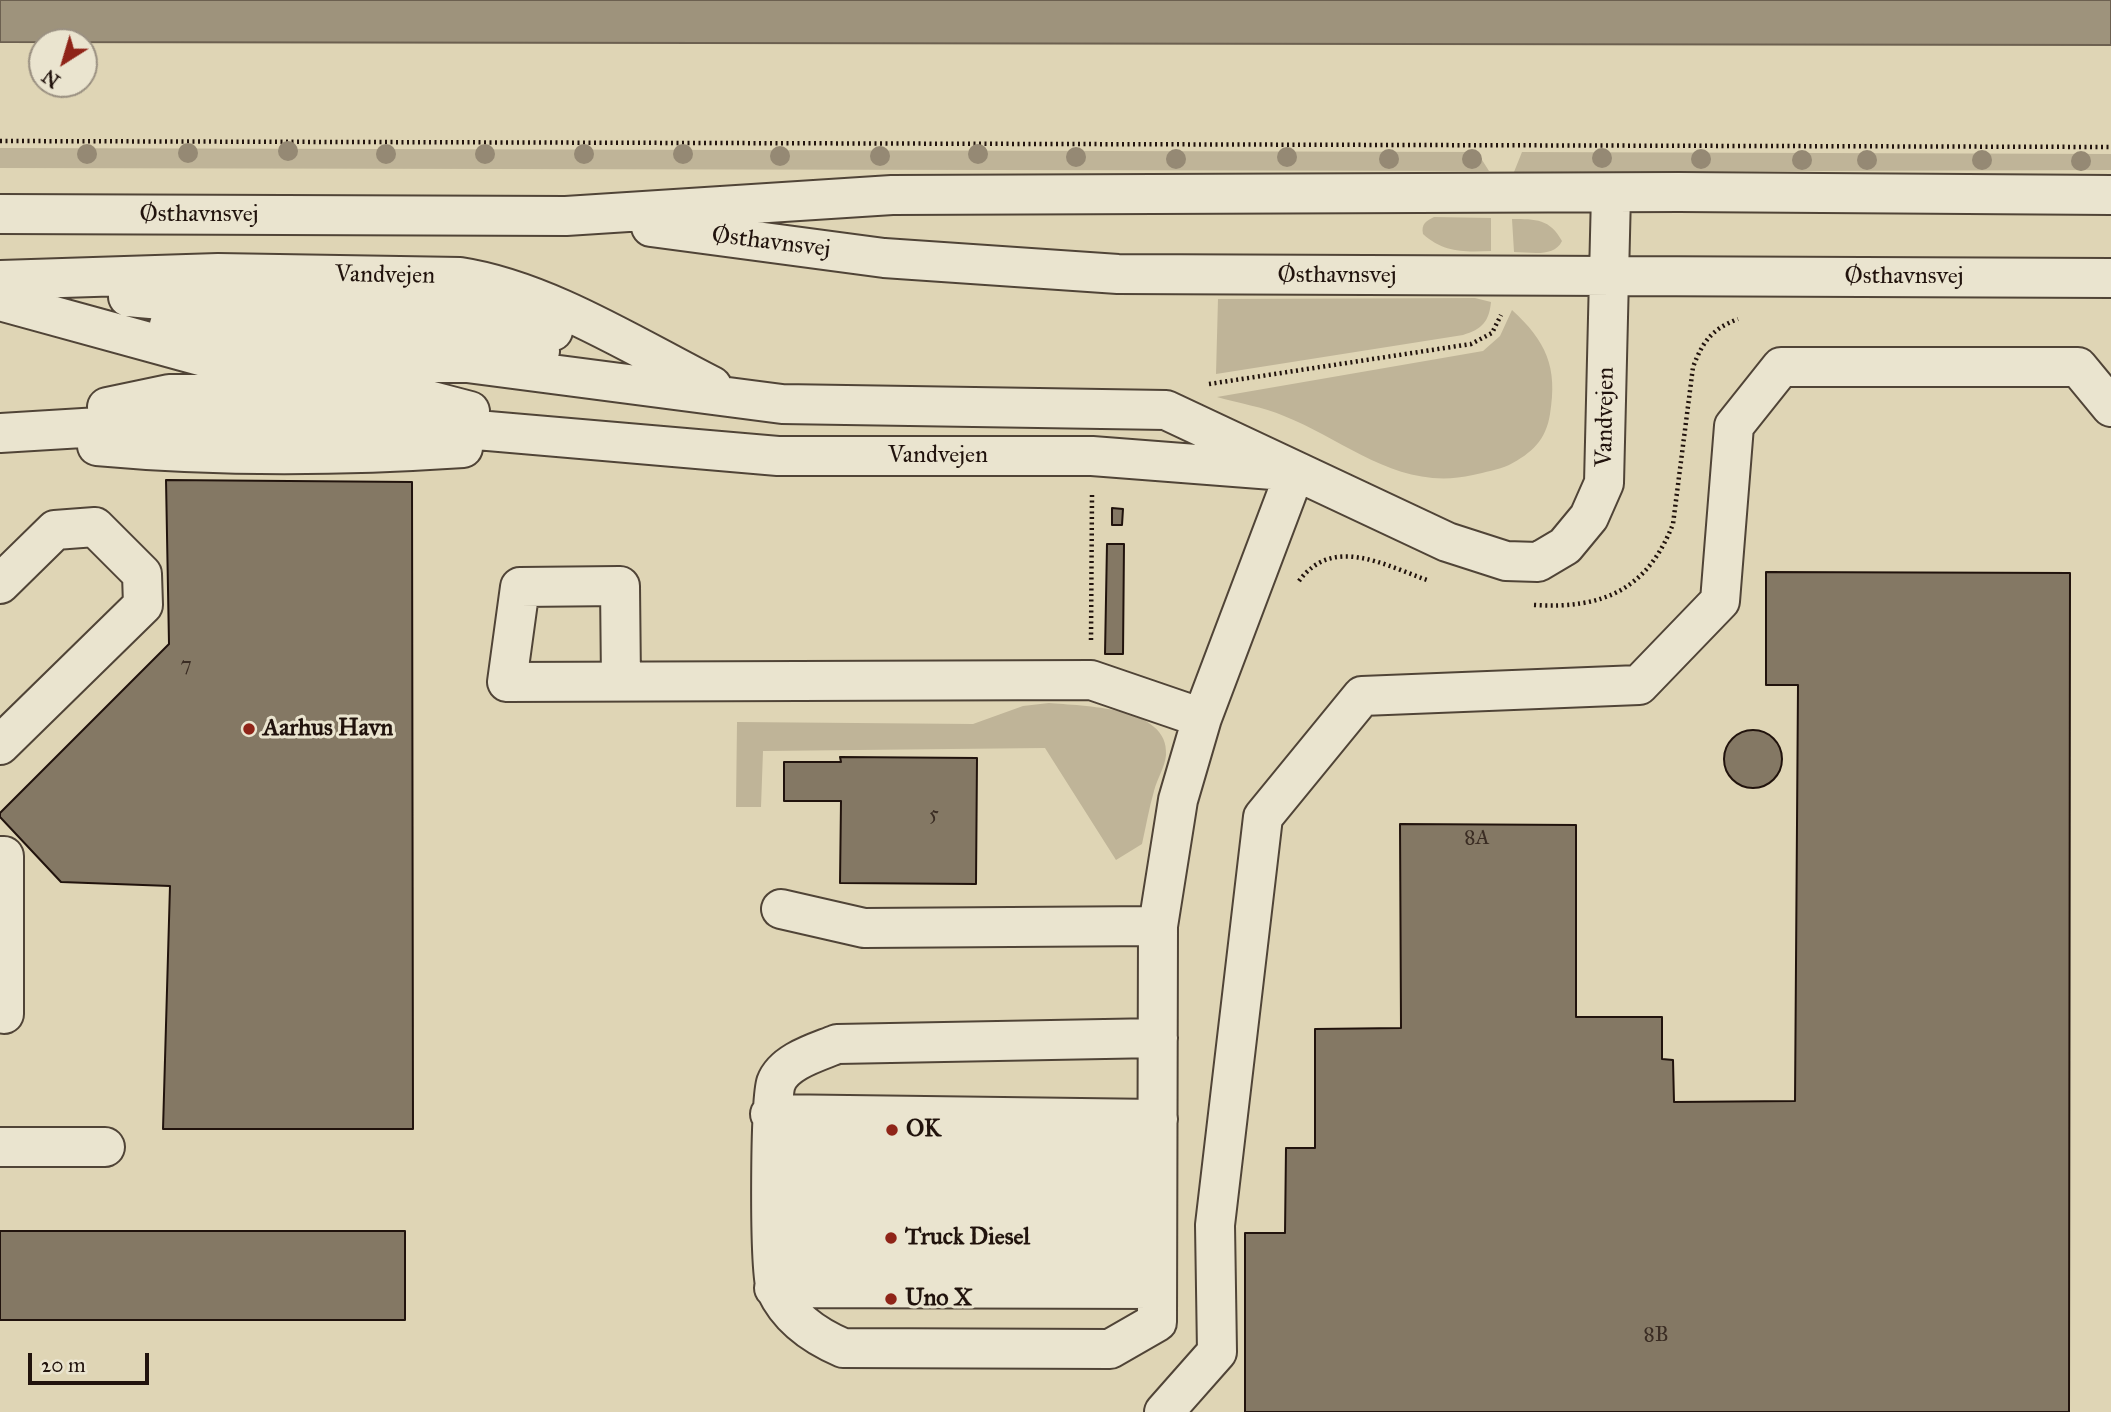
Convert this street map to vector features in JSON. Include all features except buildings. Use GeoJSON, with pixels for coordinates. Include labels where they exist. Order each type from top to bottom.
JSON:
{"type":"FeatureCollection","features":[{"type":"Feature","properties":{"kind":"street","name":"Vandvejen"},"geometry":{"type":"LineString","coordinates":[[0,301],[222,362],[467,363],[782,404],[1166,410],[1477,554],[1506,561],[1538,562],[1565,546],[1589,517],[1604,483],[1611,194]]}},
{"type":"Feature","properties":{"kind":"street","name":"Østhavnsvej"},"geometry":{"type":"LineString","coordinates":[[0,214],[565,216],[892,195],[2111,195]]}},
{"type":"Feature","properties":{"kind":"street","name":"Østhavnsvej"},"geometry":{"type":"LineString","coordinates":[[565,216],[884,258],[1118,274],[1502,278],[2111,278]]}},
{"type":"Feature","properties":{"kind":"street","name":"Vandvejen"},"geometry":{"type":"LineString","coordinates":[[0,280],[218,273],[460,277],[497,283],[536,298],[743,401]]}},
{"type":"Feature","properties":{"kind":"street","name":"Vandvejen"},"geometry":{"type":"LineString","coordinates":[[0,287],[219,305],[459,306],[520,318],[743,401]]}},
{"type":"Feature","properties":{"kind":"street","name":"Vandvejen"},"geometry":{"type":"LineString","coordinates":[[0,294],[218,334],[483,337],[743,401]]}},
{"type":"Feature","properties":{"kind":"street"},"geometry":{"type":"LineString","coordinates":[[1164,1412],[1217,1352],[1216,1225],[1263,817],[1362,696],[1639,685],[1720,601],[1734,426],[1782,367],[2078,367],[2111,407]]}},
{"type":"Feature","properties":{"kind":"street","name":"Vandvejen"},"geometry":{"type":"LineString","coordinates":[[0,433],[165,423],[407,424],[778,456],[1092,456],[1295,472]]}},
{"type":"Feature","properties":{"kind":"street"},"geometry":{"type":"LineString","coordinates":[[1158,1038],[837,1044],[801,1058],[776,1081],[771,1130],[773,1253],[790,1313],[819,1337],[843,1348],[1110,1349],[1157,1322],[1157,1150],[1158,1038],[1158,926],[1178,800],[1202,718],[1295,472]]}},
{"type":"Feature","properties":{"kind":"street"},"geometry":{"type":"LineString","coordinates":[[0,584],[55,530],[95,527],[142,574],[143,605],[0,746]]}},
{"type":"Feature","properties":{"kind":"street"},"geometry":{"type":"LineString","coordinates":[[621,681],[1091,680],[1202,718]]}},
{"type":"Feature","properties":{"kind":"street"},"geometry":{"type":"LineString","coordinates":[[0,856],[4,856],[5,1014]]}},
{"type":"Feature","properties":{"kind":"street"},"geometry":{"type":"LineString","coordinates":[[781,909],[864,928],[1158,926]]}},
{"type":"Feature","properties":{"kind":"street"},"geometry":{"type":"LineString","coordinates":[[771,1130],[1157,1150]]}},
{"type":"Feature","properties":{"kind":"street"},"geometry":{"type":"LineString","coordinates":[[0,1147],[105,1147]]}},
{"type":"Feature","properties":{"kind":"street"},"geometry":{"type":"LineString","coordinates":[[772,1182],[1157,1150]]}},
{"type":"Feature","properties":{"kind":"street"},"geometry":{"type":"LineString","coordinates":[[773,1253],[1157,1255]]}},
{"type":"Feature","properties":{"kind":"street"},"geometry":{"type":"LineString","coordinates":[[773,1253],[1157,1255]]}},
{"type":"Feature","properties":{"kind":"path"},"geometry":{"type":"LineString","coordinates":[[0,141],[2111,147]]}},
{"type":"Feature","properties":{"kind":"path"},"geometry":{"type":"LineString","coordinates":[[1501,146],[1502,195]]}},
{"type":"Feature","properties":{"kind":"path"},"geometry":{"type":"LineString","coordinates":[[1204,384],[1471,344],[1485,339],[1497,326],[1502,308],[1502,278]]}},
{"type":"Feature","properties":{"kind":"path"},"geometry":{"type":"LineString","coordinates":[[1091,680],[1092,456]]}},
{"type":"Feature","properties":{"kind":"shaded area"},"geometry":{"type":"Polygon","coordinates":[[[0,0],[2111,0],[2111,45],[98,42],[98,28],[28,28],[28,42],[0,42],[0,0]]]}},
{"type":"Feature","properties":{"kind":"shaded area"},"geometry":{"type":"Polygon","coordinates":[[[0,148],[1477,152],[1489,171],[0,168],[0,148]]]}},
{"type":"Feature","properties":{"kind":"shaded area"},"geometry":{"type":"Polygon","coordinates":[[[1522,152],[2111,154],[2111,170],[1514,172],[1522,152]]]}},
{"type":"Feature","properties":{"kind":"shaded area"},"geometry":{"type":"Polygon","coordinates":[[[1434,217],[1491,218],[1491,251],[1455,250],[1439,245],[1423,234],[1423,225],[1434,217]]]}},
{"type":"Feature","properties":{"kind":"shaded area"},"geometry":{"type":"Polygon","coordinates":[[[1512,219],[1528,219],[1547,224],[1562,241],[1548,252],[1514,252],[1512,219]]]}},
{"type":"Feature","properties":{"kind":"shaded area"},"geometry":{"type":"Polygon","coordinates":[[[1475,298],[1491,302],[1488,315],[1480,327],[1463,335],[1216,374],[1218,299],[1475,298]]]}},
{"type":"Feature","properties":{"kind":"shaded area"},"geometry":{"type":"Polygon","coordinates":[[[1512,310],[1524,321],[1547,356],[1552,397],[1548,423],[1537,445],[1525,456],[1500,468],[1446,478],[1397,470],[1276,413],[1217,397],[1483,351],[1500,336],[1512,310]]]}},
{"type":"Feature","properties":{"kind":"shaded area"},"geometry":{"type":"Polygon","coordinates":[[[1049,703],[1121,712],[1154,727],[1163,739],[1165,760],[1155,786],[1142,844],[1116,860],[1045,748],[763,751],[761,807],[736,807],[737,722],[973,724],[1023,706],[1049,703]]]}},
{"type":"Feature","properties":{"kind":"place","name":"Aarhus Havn"},"geometry":{"type":"Point","coordinates":[249,729]}},
{"type":"Feature","properties":{"kind":"place","name":"OK"},"geometry":{"type":"Point","coordinates":[892,1130]}},
{"type":"Feature","properties":{"kind":"place","name":"Truck Diesel"},"geometry":{"type":"Point","coordinates":[891,1238]}},
{"type":"Feature","properties":{"kind":"place","name":"Uno X"},"geometry":{"type":"Point","coordinates":[891,1299]}}]}
